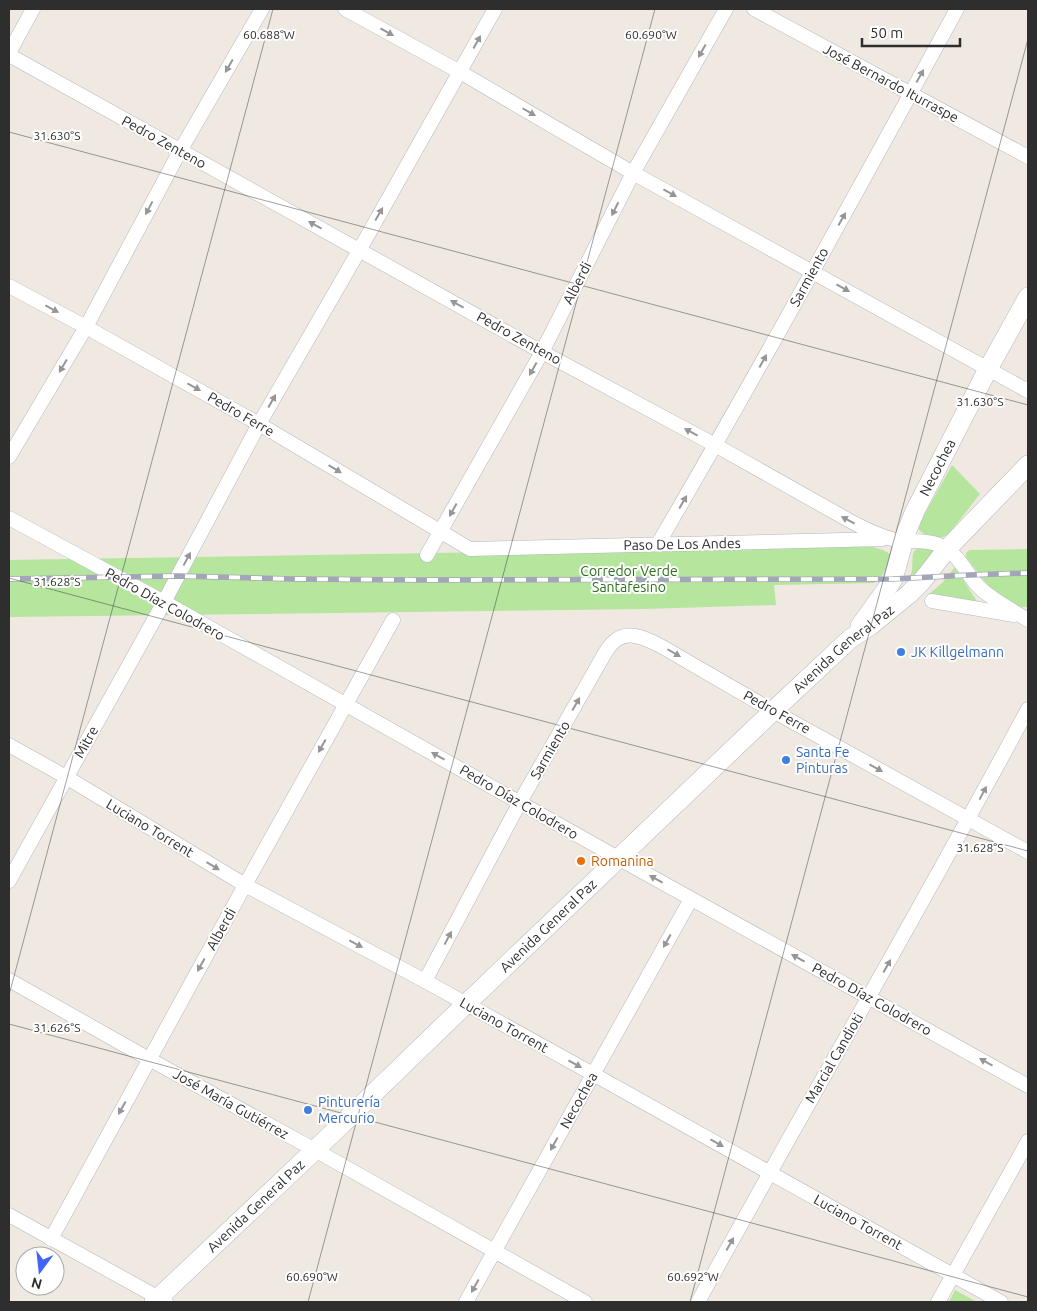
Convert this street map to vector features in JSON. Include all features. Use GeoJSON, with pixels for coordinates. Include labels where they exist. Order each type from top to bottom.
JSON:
{"type":"FeatureCollection","features":[{"type":"Feature","properties":{"kind":"main road","name":"Necochea"},"geometry":{"type":"LineString","coordinates":[[850,638],[893,579],[898,540],[1028,297]]}},
{"type":"Feature","properties":{"kind":"main road","name":"Avenida General Paz"},"geometry":{"type":"LineString","coordinates":[[160,1301],[314,1150],[850,638],[871,625],[909,594],[948,549],[1028,465]]}},
{"type":"Feature","properties":{"kind":"street"},"geometry":{"type":"LineString","coordinates":[[9,54],[33,9]]}},
{"type":"Feature","properties":{"kind":"street"},"geometry":{"type":"LineString","coordinates":[[9,457],[86,327],[180,150],[262,9]]}},
{"type":"Feature","properties":{"kind":"street"},"geometry":{"type":"LineString","coordinates":[[344,9],[460,72],[633,173],[1028,391]]}},
{"type":"Feature","properties":{"kind":"street","name":"Mitre"},"geometry":{"type":"LineString","coordinates":[[9,881],[164,602],[259,424],[495,9]]}},
{"type":"Feature","properties":{"kind":"street","name":"Alberdi"},"geometry":{"type":"LineString","coordinates":[[427,556],[542,352],[633,173],[726,9]]}},
{"type":"Feature","properties":{"kind":"street","name":"José Bernardo Iturraspe"},"geometry":{"type":"LineString","coordinates":[[754,9],[1028,158]]}},
{"type":"Feature","properties":{"kind":"street","name":"Sarmiento"},"geometry":{"type":"LineString","coordinates":[[658,544],[813,271],[957,9]]}},
{"type":"Feature","properties":{"kind":"street","name":"Pedro Zenteno"},"geometry":{"type":"LineString","coordinates":[[9,54],[542,352],[850,521],[869,531],[898,540],[931,542],[948,549]]}},
{"type":"Feature","properties":{"kind":"street","name":"Pedro Ferre"},"geometry":{"type":"LineString","coordinates":[[9,286],[259,424],[470,549]]}},
{"type":"Feature","properties":{"kind":"street","name":"Pedro Díaz Colodrero"},"geometry":{"type":"LineString","coordinates":[[9,518],[164,602],[691,899],[1028,1086]]}},
{"type":"Feature","properties":{"kind":"street","name":"Paso De Los Andes"},"geometry":{"type":"LineString","coordinates":[[470,549],[898,540]]}},
{"type":"Feature","properties":{"kind":"street"},"geometry":{"type":"LineString","coordinates":[[948,549],[958,559],[980,589],[1025,618]]}},
{"type":"Feature","properties":{"kind":"street"},"geometry":{"type":"LineString","coordinates":[[932,601],[1025,618]]}},
{"type":"Feature","properties":{"kind":"street","name":"Alberdi"},"geometry":{"type":"LineString","coordinates":[[51,1239],[393,620]]}},
{"type":"Feature","properties":{"kind":"street","name":"Sarmiento"},"geometry":{"type":"LineString","coordinates":[[425,981],[520,802],[605,653],[616,640],[629,636]]}},
{"type":"Feature","properties":{"kind":"street","name":"Pedro Ferre"},"geometry":{"type":"LineString","coordinates":[[629,636],[643,638],[659,645],[773,711],[1028,852]]}},
{"type":"Feature","properties":{"kind":"street","name":"Marcial Candioti"},"geometry":{"type":"LineString","coordinates":[[698,1302],[969,819],[1028,709]]}},
{"type":"Feature","properties":{"kind":"street","name":"Luciano Torrent"},"geometry":{"type":"LineString","coordinates":[[9,746],[66,777],[245,885],[425,981],[1001,1302]]}},
{"type":"Feature","properties":{"kind":"street","name":"Necochea"},"geometry":{"type":"LineString","coordinates":[[466,1302],[691,899]]}},
{"type":"Feature","properties":{"kind":"street","name":"José María Gutiérrez"},"geometry":{"type":"LineString","coordinates":[[9,980],[585,1302]]}},
{"type":"Feature","properties":{"kind":"street"},"geometry":{"type":"LineString","coordinates":[[938,1302],[1028,1141]]}},
{"type":"Feature","properties":{"kind":"street"},"geometry":{"type":"LineString","coordinates":[[9,1215],[160,1301]]}},
{"type":"Feature","properties":{"kind":"green space"},"geometry":{"type":"Polygon","coordinates":[[[952,465],[980,494],[948,534],[938,538],[931,537],[919,530],[919,524],[952,465]]]}},
{"type":"Feature","properties":{"kind":"green space","name":"Corredor Verde Santafesino"},"geometry":{"type":"Polygon","coordinates":[[[869,546],[892,555],[883,574],[874,583],[774,585],[776,605],[644,609],[9,617],[9,560],[869,546]]]}},
{"type":"Feature","properties":{"kind":"green space"},"geometry":{"type":"Polygon","coordinates":[[[927,547],[936,551],[914,583],[905,585],[912,572],[914,551],[927,547]]]}},
{"type":"Feature","properties":{"kind":"green space"},"geometry":{"type":"Polygon","coordinates":[[[1028,549],[1028,607],[1018,607],[988,586],[966,557],[966,553],[970,550],[1028,549]]]}},
{"type":"Feature","properties":{"kind":"green space"},"geometry":{"type":"Polygon","coordinates":[[[955,567],[978,603],[927,596],[942,583],[955,567]]]}},
{"type":"Feature","properties":{"kind":"green space"},"geometry":{"type":"Polygon","coordinates":[[[955,1290],[977,1302],[949,1302],[955,1290]]]}},
{"type":"Feature","properties":{"kind":"railway"},"geometry":{"type":"LineString","coordinates":[[9,579],[178,576],[421,580],[893,579],[1028,573]]}},
{"type":"Feature","properties":{"kind":"place","name":"JK Killgelmann"},"geometry":{"type":"Point","coordinates":[901,652]}},
{"type":"Feature","properties":{"kind":"place","name":"Santa Fe Pinturas"},"geometry":{"type":"Point","coordinates":[786,760]}},
{"type":"Feature","properties":{"kind":"place","name":"Romanina"},"geometry":{"type":"Point","coordinates":[581,861]}},
{"type":"Feature","properties":{"kind":"place","name":"Pinturería Mercurio"},"geometry":{"type":"Point","coordinates":[308,1110]}}]}
